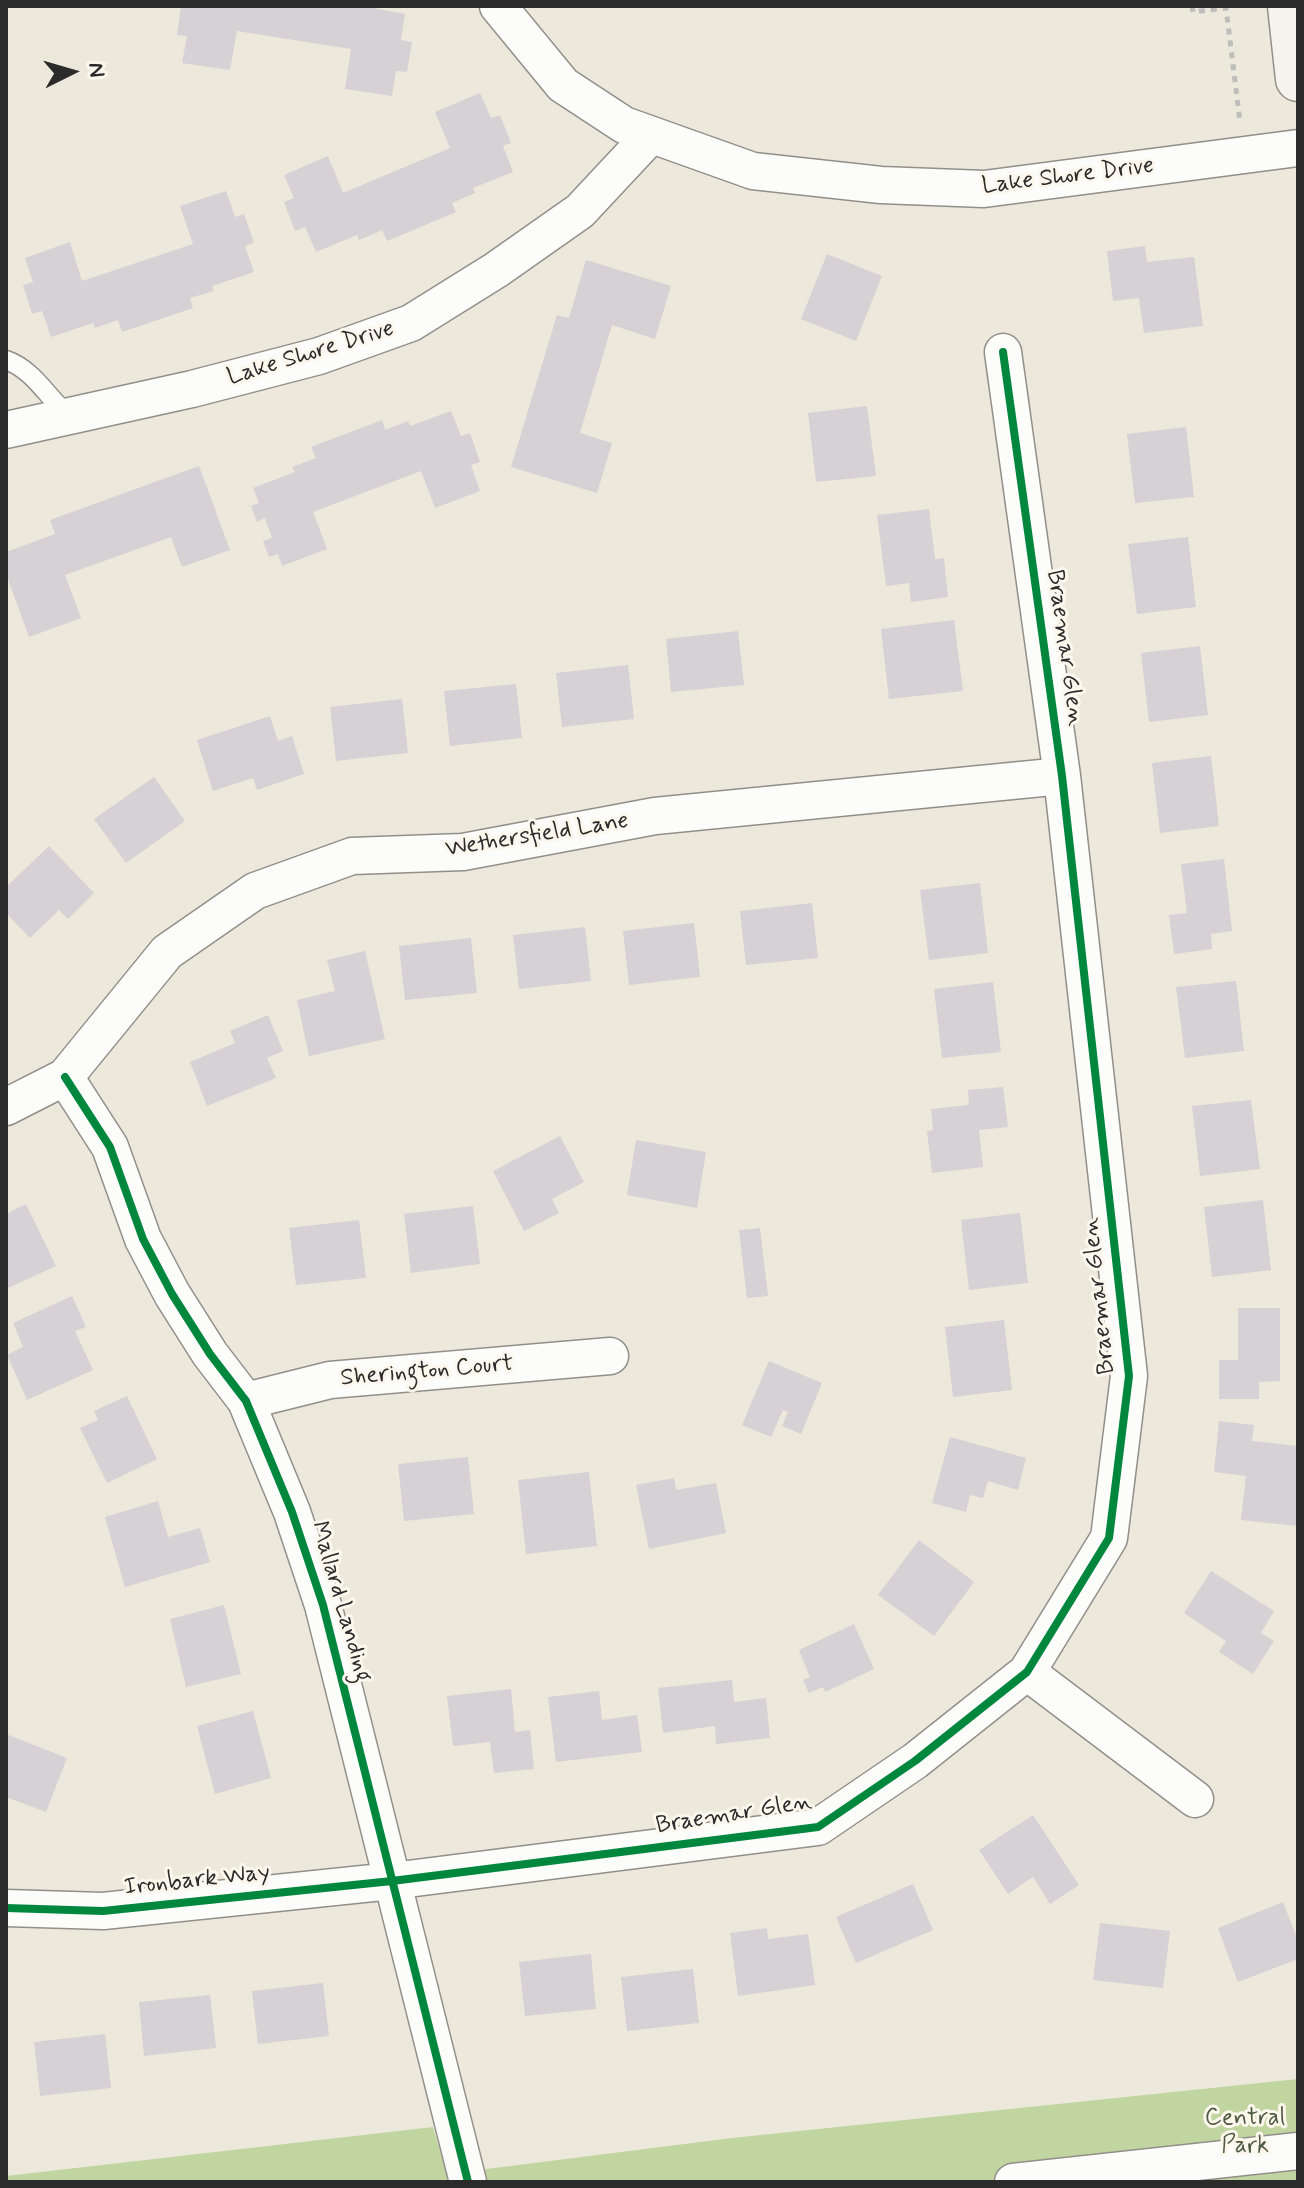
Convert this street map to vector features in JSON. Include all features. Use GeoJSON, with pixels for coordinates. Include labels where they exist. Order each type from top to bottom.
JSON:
{"type":"FeatureCollection","features":[{"type":"Feature","properties":{"kind":"street","name":"Lake Shore Drive"},"geometry":{"type":"LineString","coordinates":[[498,6],[563,85],[624,125],[753,171],[881,185],[984,189],[1298,148]]}},
{"type":"Feature","properties":{"kind":"street"},"geometry":{"type":"LineString","coordinates":[[1290,6],[1298,79]]}},
{"type":"Feature","properties":{"kind":"street","name":"Lake Shore Drive"},"geometry":{"type":"LineString","coordinates":[[6,430],[192,389],[319,356],[411,323],[496,270],[580,211],[651,135]]}},
{"type":"Feature","properties":{"kind":"street","name":"Braemar Glen"},"geometry":{"type":"LineString","coordinates":[[392,1881],[818,1827],[915,1761],[1027,1672],[1109,1538],[1129,1376],[1062,776],[1003,352]]}},
{"type":"Feature","properties":{"kind":"street","name":"Wethersfield Lane"},"geometry":{"type":"LineString","coordinates":[[6,1107],[65,1077],[167,952],[255,891],[352,856],[463,852],[655,816],[1062,776]]}},
{"type":"Feature","properties":{"kind":"street","name":"Mallard Landing"},"geometry":{"type":"LineString","coordinates":[[65,1077],[110,1147],[143,1239],[172,1294],[210,1354],[246,1401],[292,1512],[323,1605],[468,2182]]}},
{"type":"Feature","properties":{"kind":"street","name":"Sherington Court"},"geometry":{"type":"LineString","coordinates":[[246,1401],[330,1380],[610,1356]]}},
{"type":"Feature","properties":{"kind":"street"},"geometry":{"type":"LineString","coordinates":[[1027,1672],[1195,1799]]}},
{"type":"Feature","properties":{"kind":"street","name":"Ironbark Way"},"geometry":{"type":"LineString","coordinates":[[6,1908],[103,1911],[392,1881]]}},
{"type":"Feature","properties":{"kind":"street"},"geometry":{"type":"LineString","coordinates":[[1013,2182],[1298,2151]]}},
{"type":"Feature","properties":{"kind":"lane"},"geometry":{"type":"LineString","coordinates":[[6,360],[18,364],[69,416]]}},
{"type":"Feature","properties":{"kind":"path"},"geometry":{"type":"LineString","coordinates":[[1192,6],[1193,12],[1226,8],[1244,155]]}},
{"type":"Feature","properties":{"kind":"green space","name":"Central Park"},"geometry":{"type":"Polygon","coordinates":[[[1298,2079],[1298,2182],[6,2182],[6,2176],[433,2127],[447,2174],[732,2138],[1298,2079]]]}},
{"type":"Feature","properties":{"kind":"building"},"geometry":{"type":"Polygon","coordinates":[[[181,6],[362,6],[405,14],[401,40],[412,42],[407,72],[396,71],[392,96],[345,89],[351,49],[237,31],[230,70],[182,63],[187,36],[177,35],[181,6]]]}},
{"type":"Feature","properties":{"kind":"building"},"geometry":{"type":"Polygon","coordinates":[[[480,93],[491,118],[500,115],[511,143],[503,146],[513,172],[473,188],[475,193],[452,203],[456,212],[387,241],[382,230],[359,240],[357,235],[316,252],[305,227],[295,231],[284,202],[294,198],[284,175],[328,156],[343,193],[450,148],[435,112],[480,93]]]}},
{"type":"Feature","properties":{"kind":"building"},"geometry":{"type":"Polygon","coordinates":[[[226,191],[235,217],[244,214],[254,243],[245,246],[254,272],[212,286],[214,291],[190,298],[193,308],[122,332],[118,320],[95,328],[93,323],[51,337],[42,311],[32,314],[23,285],[33,282],[25,258],[70,242],[82,281],[193,244],[180,206],[226,191]]]}},
{"type":"Feature","properties":{"kind":"building"},"geometry":{"type":"Polygon","coordinates":[[[1145,246],[1147,262],[1194,257],[1203,326],[1144,333],[1139,298],[1113,301],[1107,251],[1145,246]]]}},
{"type":"Feature","properties":{"kind":"building"},"geometry":{"type":"Polygon","coordinates":[[[827,254],[882,276],[856,341],[801,319],[827,254]]]}},
{"type":"Feature","properties":{"kind":"building"},"geometry":{"type":"Polygon","coordinates":[[[586,260],[671,286],[655,339],[612,325],[580,433],[612,443],[597,493],[511,467],[557,315],[569,318],[586,260]]]}},
{"type":"Feature","properties":{"kind":"building"},"geometry":{"type":"Polygon","coordinates":[[[867,406],[876,476],[816,482],[808,413],[867,406]]]}},
{"type":"Feature","properties":{"kind":"building"},"geometry":{"type":"Polygon","coordinates":[[[451,411],[461,436],[470,433],[480,462],[471,465],[480,491],[435,508],[421,471],[313,512],[327,549],[282,566],[278,554],[269,557],[263,541],[272,538],[265,518],[257,522],[251,506],[259,503],[253,488],[295,472],[292,467],[316,458],[311,447],[382,420],[385,430],[408,421],[410,426],[451,411]]]}},
{"type":"Feature","properties":{"kind":"building"},"geometry":{"type":"Polygon","coordinates":[[[1186,427],[1194,497],[1135,503],[1127,434],[1186,427]]]}},
{"type":"Feature","properties":{"kind":"building"},"geometry":{"type":"Polygon","coordinates":[[[199,466],[230,550],[182,567],[171,537],[65,575],[81,618],[29,637],[6,574],[6,552],[55,534],[50,520],[199,466]]]}},
{"type":"Feature","properties":{"kind":"building"},"geometry":{"type":"Polygon","coordinates":[[[929,509],[935,559],[944,558],[948,597],[911,602],[909,583],[886,586],[877,515],[929,509]]]}},
{"type":"Feature","properties":{"kind":"building"},"geometry":{"type":"Polygon","coordinates":[[[1188,537],[1196,607],[1137,614],[1128,544],[1188,537]]]}},
{"type":"Feature","properties":{"kind":"building"},"geometry":{"type":"Polygon","coordinates":[[[954,620],[963,691],[889,699],[881,629],[954,620]]]}},
{"type":"Feature","properties":{"kind":"building"},"geometry":{"type":"Polygon","coordinates":[[[738,631],[744,685],[671,692],[666,639],[738,631]]]}},
{"type":"Feature","properties":{"kind":"building"},"geometry":{"type":"Polygon","coordinates":[[[1200,646],[1208,715],[1149,722],[1141,653],[1200,646]]]}},
{"type":"Feature","properties":{"kind":"building"},"geometry":{"type":"Polygon","coordinates":[[[628,665],[634,719],[562,727],[556,673],[628,665]]]}},
{"type":"Feature","properties":{"kind":"building"},"geometry":{"type":"Polygon","coordinates":[[[516,684],[522,738],[450,746],[444,691],[516,684]]]}},
{"type":"Feature","properties":{"kind":"building"},"geometry":{"type":"Polygon","coordinates":[[[402,699],[408,753],[336,761],[330,707],[402,699]]]}},
{"type":"Feature","properties":{"kind":"building"},"geometry":{"type":"Polygon","coordinates":[[[270,716],[278,741],[292,736],[304,774],[257,790],[253,778],[213,791],[197,740],[270,716]]]}},
{"type":"Feature","properties":{"kind":"building"},"geometry":{"type":"Polygon","coordinates":[[[1211,756],[1219,826],[1160,833],[1152,763],[1211,756]]]}},
{"type":"Feature","properties":{"kind":"building"},"geometry":{"type":"Polygon","coordinates":[[[154,777],[185,821],[126,863],[94,819],[154,777]]]}},
{"type":"Feature","properties":{"kind":"building"},"geometry":{"type":"Polygon","coordinates":[[[49,846],[94,893],[68,919],[59,910],[30,938],[6,913],[6,887],[49,846]]]}},
{"type":"Feature","properties":{"kind":"building"},"geometry":{"type":"Polygon","coordinates":[[[1224,859],[1232,931],[1211,934],[1212,949],[1174,954],[1169,915],[1187,913],[1181,864],[1224,859]]]}},
{"type":"Feature","properties":{"kind":"building"},"geometry":{"type":"Polygon","coordinates":[[[980,883],[988,953],[929,960],[920,890],[980,883]]]}},
{"type":"Feature","properties":{"kind":"building"},"geometry":{"type":"Polygon","coordinates":[[[812,903],[818,958],[746,965],[740,911],[812,903]]]}},
{"type":"Feature","properties":{"kind":"building"},"geometry":{"type":"Polygon","coordinates":[[[694,923],[700,977],[629,985],[623,931],[694,923]]]}},
{"type":"Feature","properties":{"kind":"building"},"geometry":{"type":"Polygon","coordinates":[[[585,927],[591,981],[519,989],[513,935],[585,927]]]}},
{"type":"Feature","properties":{"kind":"building"},"geometry":{"type":"Polygon","coordinates":[[[471,938],[477,993],[405,1000],[399,946],[471,938]]]}},
{"type":"Feature","properties":{"kind":"building"},"geometry":{"type":"Polygon","coordinates":[[[365,951],[385,1039],[309,1056],[297,1000],[335,991],[327,960],[365,951]]]}},
{"type":"Feature","properties":{"kind":"building"},"geometry":{"type":"Polygon","coordinates":[[[1236,981],[1244,1051],[1185,1058],[1176,987],[1236,981]]]}},
{"type":"Feature","properties":{"kind":"building"},"geometry":{"type":"Polygon","coordinates":[[[993,982],[1001,1052],[942,1058],[934,989],[993,982]]]}},
{"type":"Feature","properties":{"kind":"building"},"geometry":{"type":"Polygon","coordinates":[[[268,1015],[283,1051],[267,1058],[276,1078],[207,1106],[190,1062],[235,1043],[230,1031],[268,1015]]]}},
{"type":"Feature","properties":{"kind":"building"},"geometry":{"type":"Polygon","coordinates":[[[1003,1087],[1008,1127],[979,1130],[983,1167],[932,1173],[927,1131],[933,1130],[931,1109],[969,1105],[968,1090],[1003,1087]]]}},
{"type":"Feature","properties":{"kind":"building"},"geometry":{"type":"Polygon","coordinates":[[[1251,1100],[1260,1169],[1200,1176],[1192,1106],[1251,1100]]]}},
{"type":"Feature","properties":{"kind":"building"},"geometry":{"type":"Polygon","coordinates":[[[560,1136],[584,1182],[552,1199],[559,1213],[524,1231],[493,1171],[560,1136]]]}},
{"type":"Feature","properties":{"kind":"building"},"geometry":{"type":"Polygon","coordinates":[[[636,1140],[706,1152],[697,1208],[627,1195],[636,1140]]]}},
{"type":"Feature","properties":{"kind":"building"},"geometry":{"type":"Polygon","coordinates":[[[1263,1200],[1271,1270],[1212,1277],[1204,1207],[1263,1200]]]}},
{"type":"Feature","properties":{"kind":"building"},"geometry":{"type":"Polygon","coordinates":[[[26,1204],[56,1266],[6,1289],[6,1214],[26,1204]]]}},
{"type":"Feature","properties":{"kind":"building"},"geometry":{"type":"Polygon","coordinates":[[[473,1206],[480,1264],[411,1273],[404,1214],[473,1206]]]}},
{"type":"Feature","properties":{"kind":"building"},"geometry":{"type":"Polygon","coordinates":[[[1020,1213],[1028,1283],[969,1290],[961,1220],[1020,1213]]]}},
{"type":"Feature","properties":{"kind":"building"},"geometry":{"type":"Polygon","coordinates":[[[359,1220],[366,1278],[296,1285],[289,1228],[359,1220]]]}},
{"type":"Feature","properties":{"kind":"building"},"geometry":{"type":"Polygon","coordinates":[[[760,1228],[768,1296],[747,1298],[739,1230],[760,1228]]]}},
{"type":"Feature","properties":{"kind":"building"},"geometry":{"type":"Polygon","coordinates":[[[72,1296],[86,1327],[75,1331],[93,1370],[27,1400],[7,1355],[23,1347],[13,1323],[72,1296]]]}},
{"type":"Feature","properties":{"kind":"building"},"geometry":{"type":"Polygon","coordinates":[[[1238,1308],[1280,1308],[1280,1381],[1259,1382],[1259,1399],[1219,1399],[1219,1360],[1238,1360],[1238,1308]]]}},
{"type":"Feature","properties":{"kind":"building"},"geometry":{"type":"Polygon","coordinates":[[[1004,1320],[1012,1390],[953,1397],[945,1327],[1004,1320]]]}},
{"type":"Feature","properties":{"kind":"building"},"geometry":{"type":"Polygon","coordinates":[[[769,1361],[822,1383],[801,1434],[782,1426],[788,1412],[783,1410],[771,1437],[742,1425],[769,1361]]]}},
{"type":"Feature","properties":{"kind":"building"},"geometry":{"type":"Polygon","coordinates":[[[127,1396],[157,1459],[107,1483],[80,1428],[98,1420],[94,1411],[127,1396]]]}},
{"type":"Feature","properties":{"kind":"building"},"geometry":{"type":"Polygon","coordinates":[[[1219,1421],[1254,1425],[1252,1441],[1298,1446],[1297,1526],[1241,1520],[1246,1476],[1214,1472],[1219,1421]]]}},
{"type":"Feature","properties":{"kind":"building"},"geometry":{"type":"Polygon","coordinates":[[[950,1437],[1026,1458],[1018,1490],[988,1481],[983,1498],[970,1495],[966,1512],[932,1503],[950,1437]]]}},
{"type":"Feature","properties":{"kind":"building"},"geometry":{"type":"Polygon","coordinates":[[[468,1457],[474,1514],[404,1521],[398,1464],[468,1457]]]}},
{"type":"Feature","properties":{"kind":"building"},"geometry":{"type":"Polygon","coordinates":[[[589,1472],[597,1546],[526,1554],[518,1480],[589,1472]]]}},
{"type":"Feature","properties":{"kind":"building"},"geometry":{"type":"Polygon","coordinates":[[[674,1478],[676,1490],[716,1483],[726,1533],[649,1549],[636,1485],[674,1478]]]}},
{"type":"Feature","properties":{"kind":"building"},"geometry":{"type":"Polygon","coordinates":[[[158,1501],[168,1537],[200,1528],[210,1562],[125,1587],[105,1517],[158,1501]]]}},
{"type":"Feature","properties":{"kind":"building"},"geometry":{"type":"Polygon","coordinates":[[[919,1540],[974,1582],[934,1636],[878,1595],[919,1540]]]}},
{"type":"Feature","properties":{"kind":"building"},"geometry":{"type":"Polygon","coordinates":[[[1211,1571],[1274,1611],[1261,1633],[1274,1641],[1253,1674],[1219,1652],[1226,1641],[1184,1613],[1211,1571]]]}},
{"type":"Feature","properties":{"kind":"building"},"geometry":{"type":"Polygon","coordinates":[[[224,1605],[241,1674],[186,1687],[170,1619],[224,1605]]]}},
{"type":"Feature","properties":{"kind":"building"},"geometry":{"type":"Polygon","coordinates":[[[854,1624],[874,1669],[825,1692],[823,1687],[809,1693],[803,1680],[810,1677],[799,1650],[854,1624]]]}},
{"type":"Feature","properties":{"kind":"building"},"geometry":{"type":"Polygon","coordinates":[[[732,1680],[734,1702],[766,1698],[770,1738],[716,1744],[715,1726],[663,1733],[658,1688],[732,1680]]]}},
{"type":"Feature","properties":{"kind":"building"},"geometry":{"type":"Polygon","coordinates":[[[511,1689],[515,1732],[530,1730],[534,1769],[494,1773],[490,1742],[453,1746],[447,1696],[511,1689]]]}},
{"type":"Feature","properties":{"kind":"building"},"geometry":{"type":"Polygon","coordinates":[[[599,1691],[602,1720],[637,1715],[642,1752],[556,1762],[548,1697],[599,1691]]]}},
{"type":"Feature","properties":{"kind":"building"},"geometry":{"type":"Polygon","coordinates":[[[253,1711],[271,1778],[215,1794],[197,1726],[253,1711]]]}},
{"type":"Feature","properties":{"kind":"building"},"geometry":{"type":"Polygon","coordinates":[[[6,1734],[67,1758],[46,1812],[6,1797],[6,1734]]]}},
{"type":"Feature","properties":{"kind":"building"},"geometry":{"type":"Polygon","coordinates":[[[1033,1815],[1079,1885],[1050,1904],[1033,1877],[1008,1894],[979,1850],[1033,1815]]]}},
{"type":"Feature","properties":{"kind":"building"},"geometry":{"type":"Polygon","coordinates":[[[913,1884],[933,1930],[856,1963],[836,1917],[913,1884]]]}},
{"type":"Feature","properties":{"kind":"building"},"geometry":{"type":"Polygon","coordinates":[[[1283,1902],[1298,1941],[1298,1959],[1238,1982],[1218,1928],[1283,1902]]]}},
{"type":"Feature","properties":{"kind":"building"},"geometry":{"type":"Polygon","coordinates":[[[1100,1923],[1170,1931],[1163,1988],[1093,1980],[1100,1923]]]}},
{"type":"Feature","properties":{"kind":"building"},"geometry":{"type":"Polygon","coordinates":[[[767,1928],[768,1939],[808,1934],[815,1985],[738,1996],[730,1933],[767,1928]]]}},
{"type":"Feature","properties":{"kind":"building"},"geometry":{"type":"Polygon","coordinates":[[[591,1954],[596,2009],[525,2016],[519,1962],[591,1954]]]}},
{"type":"Feature","properties":{"kind":"building"},"geometry":{"type":"Polygon","coordinates":[[[693,1969],[699,2023],[627,2031],[621,1977],[693,1969]]]}},
{"type":"Feature","properties":{"kind":"building"},"geometry":{"type":"Polygon","coordinates":[[[323,1983],[329,2036],[258,2044],[252,1991],[323,1983]]]}},
{"type":"Feature","properties":{"kind":"building"},"geometry":{"type":"Polygon","coordinates":[[[210,1995],[216,2048],[144,2056],[139,2002],[210,1995]]]}},
{"type":"Feature","properties":{"kind":"building"},"geometry":{"type":"Polygon","coordinates":[[[105,2034],[111,2088],[40,2096],[34,2042],[105,2034]]]}},
{"type":"Feature","properties":{"kind":"cycle path"},"geometry":{"type":"LineString","coordinates":[[6,1908],[103,1911],[392,1881],[818,1827],[915,1761],[1027,1672],[1109,1538],[1129,1376],[1062,776],[1003,352]]}},
{"type":"Feature","properties":{"kind":"cycle path"},"geometry":{"type":"LineString","coordinates":[[65,1077],[110,1147],[143,1239],[172,1294],[210,1354],[246,1401],[292,1512],[323,1605],[468,2182]]}}]}
